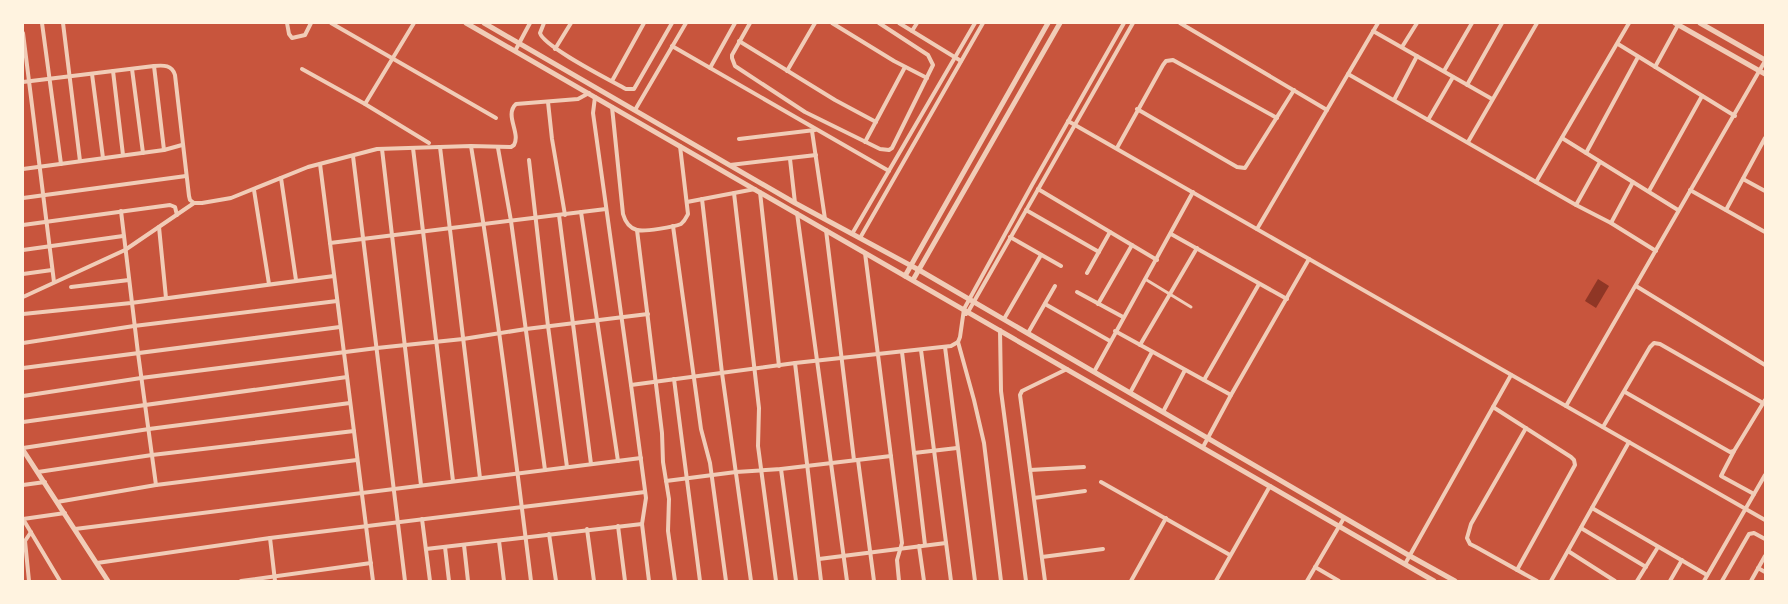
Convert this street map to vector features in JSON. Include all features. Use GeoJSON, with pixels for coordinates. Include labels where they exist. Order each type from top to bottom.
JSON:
{"type":"FeatureCollection","features":[{"type":"Feature","properties":{"kind":"street"},"geometry":{"type":"LineString","coordinates":[[42,23],[61,164]]}},
{"type":"Feature","properties":{"kind":"street"},"geometry":{"type":"LineString","coordinates":[[63,23],[80,161]]}},
{"type":"Feature","properties":{"kind":"street"},"geometry":{"type":"LineString","coordinates":[[287,23],[289,34],[292,38],[305,36],[311,23]]}},
{"type":"Feature","properties":{"kind":"street"},"geometry":{"type":"LineString","coordinates":[[331,23],[496,118]]}},
{"type":"Feature","properties":{"kind":"street"},"geometry":{"type":"LineString","coordinates":[[365,104],[394,59],[414,23]]}},
{"type":"Feature","properties":{"kind":"street"},"geometry":{"type":"LineString","coordinates":[[466,23],[1434,581]]}},
{"type":"Feature","properties":{"kind":"street"},"geometry":{"type":"LineString","coordinates":[[484,23],[795,203],[911,265],[972,300],[1344,518],[1455,581]]}},
{"type":"Feature","properties":{"kind":"street"},"geometry":{"type":"LineString","coordinates":[[515,51],[530,23]]}},
{"type":"Feature","properties":{"kind":"street"},"geometry":{"type":"LineString","coordinates":[[544,23],[540,33],[541,37],[556,49],[626,89],[634,89],[672,23]]}},
{"type":"Feature","properties":{"kind":"street"},"geometry":{"type":"LineString","coordinates":[[556,49],[571,23]]}},
{"type":"Feature","properties":{"kind":"street"},"geometry":{"type":"LineString","coordinates":[[612,81],[644,23]]}},
{"type":"Feature","properties":{"kind":"street"},"geometry":{"type":"LineString","coordinates":[[635,110],[686,23]]}},
{"type":"Feature","properties":{"kind":"street"},"geometry":{"type":"LineString","coordinates":[[710,68],[735,23]]}},
{"type":"Feature","properties":{"kind":"street"},"geometry":{"type":"LineString","coordinates":[[750,23],[732,55],[735,66],[805,112],[880,149],[889,150],[892,148],[928,78],[933,65],[928,55],[879,23]]}},
{"type":"Feature","properties":{"kind":"street"},"geometry":{"type":"LineString","coordinates":[[787,71],[815,23]]}},
{"type":"Feature","properties":{"kind":"street"},"geometry":{"type":"LineString","coordinates":[[832,23],[906,67],[928,78]]}},
{"type":"Feature","properties":{"kind":"street"},"geometry":{"type":"LineString","coordinates":[[899,23],[961,61]]}},
{"type":"Feature","properties":{"kind":"street"},"geometry":{"type":"LineString","coordinates":[[912,31],[917,23]]}},
{"type":"Feature","properties":{"kind":"street"},"geometry":{"type":"LineString","coordinates":[[852,234],[974,23]]}},
{"type":"Feature","properties":{"kind":"street"},"geometry":{"type":"LineString","coordinates":[[860,238],[983,23]]}},
{"type":"Feature","properties":{"kind":"street"},"geometry":{"type":"LineString","coordinates":[[906,276],[1048,23]]}},
{"type":"Feature","properties":{"kind":"street"},"geometry":{"type":"LineString","coordinates":[[913,280],[1060,23]]}},
{"type":"Feature","properties":{"kind":"street"},"geometry":{"type":"LineString","coordinates":[[972,300],[1068,121],[1124,23]]}},
{"type":"Feature","properties":{"kind":"street"},"geometry":{"type":"LineString","coordinates":[[1001,581],[984,444],[958,342],[965,312],[1026,210],[1133,23]]}},
{"type":"Feature","properties":{"kind":"street"},"geometry":{"type":"LineString","coordinates":[[1180,23],[1327,110]]}},
{"type":"Feature","properties":{"kind":"street"},"geometry":{"type":"LineString","coordinates":[[1257,229],[1378,23]]}},
{"type":"Feature","properties":{"kind":"street"},"geometry":{"type":"LineString","coordinates":[[1402,47],[1416,23]]}},
{"type":"Feature","properties":{"kind":"street"},"geometry":{"type":"LineString","coordinates":[[1444,71],[1471,23]]}},
{"type":"Feature","properties":{"kind":"street"},"geometry":{"type":"LineString","coordinates":[[1467,85],[1502,23]]}},
{"type":"Feature","properties":{"kind":"street"},"geometry":{"type":"LineString","coordinates":[[1468,142],[1537,23]]}},
{"type":"Feature","properties":{"kind":"street"},"geometry":{"type":"LineString","coordinates":[[1536,182],[1629,23]]}},
{"type":"Feature","properties":{"kind":"street"},"geometry":{"type":"LineString","coordinates":[[1566,406],[1656,252],[1678,210],[1735,116],[1765,61],[1700,23]]}},
{"type":"Feature","properties":{"kind":"street"},"geometry":{"type":"LineString","coordinates":[[1655,67],[1676,24],[1765,74]]}},
{"type":"Feature","properties":{"kind":"street"},"geometry":{"type":"LineString","coordinates":[[1373,30],[1492,99]]}},
{"type":"Feature","properties":{"kind":"street"},"geometry":{"type":"LineString","coordinates":[[23,33],[54,282]]}},
{"type":"Feature","properties":{"kind":"street"},"geometry":{"type":"LineString","coordinates":[[739,41],[787,71],[876,122]]}},
{"type":"Feature","properties":{"kind":"street"},"geometry":{"type":"LineString","coordinates":[[1618,44],[1735,116]]}},
{"type":"Feature","properties":{"kind":"street"},"geometry":{"type":"LineString","coordinates":[[672,46],[889,171]]}},
{"type":"Feature","properties":{"kind":"street"},"geometry":{"type":"LineString","coordinates":[[1394,100],[1417,56]]}},
{"type":"Feature","properties":{"kind":"street"},"geometry":{"type":"LineString","coordinates":[[1586,153],[1638,57]]}},
{"type":"Feature","properties":{"kind":"street"},"geometry":{"type":"LineString","coordinates":[[1117,148],[1137,109],[1166,61],[1173,60],[1277,118]]}},
{"type":"Feature","properties":{"kind":"street"},"geometry":{"type":"LineString","coordinates":[[23,82],[166,65],[173,70],[189,196],[194,203]]}},
{"type":"Feature","properties":{"kind":"street"},"geometry":{"type":"LineString","coordinates":[[154,66],[164,150]]}},
{"type":"Feature","properties":{"kind":"street"},"geometry":{"type":"LineString","coordinates":[[865,142],[906,67]]}},
{"type":"Feature","properties":{"kind":"street"},"geometry":{"type":"LineString","coordinates":[[132,69],[143,153]]}},
{"type":"Feature","properties":{"kind":"street"},"geometry":{"type":"LineString","coordinates":[[302,69],[365,104],[429,143]]}},
{"type":"Feature","properties":{"kind":"street"},"geometry":{"type":"LineString","coordinates":[[113,71],[123,155]]}},
{"type":"Feature","properties":{"kind":"street"},"geometry":{"type":"LineString","coordinates":[[92,74],[103,158]]}},
{"type":"Feature","properties":{"kind":"street"},"geometry":{"type":"LineString","coordinates":[[1348,74],[1576,205],[1611,223],[1656,252]]}},
{"type":"Feature","properties":{"kind":"street"},"geometry":{"type":"LineString","coordinates":[[1428,120],[1453,77]]}},
{"type":"Feature","properties":{"kind":"street"},"geometry":{"type":"LineString","coordinates":[[1137,109],[1242,168],[1248,166],[1294,90]]}},
{"type":"Feature","properties":{"kind":"street"},"geometry":{"type":"LineString","coordinates":[[23,297],[125,250],[194,203],[230,198],[254,190],[299,170],[382,149],[471,146],[498,148],[511,147],[516,142],[512,112],[516,104],[578,99],[588,93]]}},
{"type":"Feature","properties":{"kind":"street"},"geometry":{"type":"LineString","coordinates":[[1649,191],[1702,96]]}},
{"type":"Feature","properties":{"kind":"street"},"geometry":{"type":"LineString","coordinates":[[594,97],[593,113],[646,498],[642,524],[649,581]]}},
{"type":"Feature","properties":{"kind":"street"},"geometry":{"type":"LineString","coordinates":[[548,102],[552,140],[565,215]]}},
{"type":"Feature","properties":{"kind":"street"},"geometry":{"type":"LineString","coordinates":[[612,107],[623,214],[625,221],[637,230],[673,226],[686,219],[688,214],[680,146]]}},
{"type":"Feature","properties":{"kind":"street"},"geometry":{"type":"LineString","coordinates":[[1068,121],[1765,520]]}},
{"type":"Feature","properties":{"kind":"street"},"geometry":{"type":"LineString","coordinates":[[740,139],[818,130]]}},
{"type":"Feature","properties":{"kind":"street"},"geometry":{"type":"LineString","coordinates":[[812,131],[825,219]]}},
{"type":"Feature","properties":{"kind":"street"},"geometry":{"type":"LineString","coordinates":[[1562,138],[1678,210]]}},
{"type":"Feature","properties":{"kind":"street"},"geometry":{"type":"LineString","coordinates":[[1726,210],[1765,138]]}},
{"type":"Feature","properties":{"kind":"street"},"geometry":{"type":"LineString","coordinates":[[23,170],[164,150],[182,145]]}},
{"type":"Feature","properties":{"kind":"street"},"geometry":{"type":"LineString","coordinates":[[471,146],[484,224],[519,473],[531,581]]}},
{"type":"Feature","properties":{"kind":"street"},"geometry":{"type":"LineString","coordinates":[[440,147],[480,478]]}},
{"type":"Feature","properties":{"kind":"street"},"geometry":{"type":"LineString","coordinates":[[413,148],[452,481]]}},
{"type":"Feature","properties":{"kind":"street"},"geometry":{"type":"LineString","coordinates":[[498,148],[511,221],[545,470]]}},
{"type":"Feature","properties":{"kind":"street"},"geometry":{"type":"LineString","coordinates":[[382,149],[421,485]]}},
{"type":"Feature","properties":{"kind":"street"},"geometry":{"type":"LineString","coordinates":[[729,165],[816,155]]}},
{"type":"Feature","properties":{"kind":"street"},"geometry":{"type":"LineString","coordinates":[[353,156],[405,581]]}},
{"type":"Feature","properties":{"kind":"street"},"geometry":{"type":"LineString","coordinates":[[790,159],[795,203]]}},
{"type":"Feature","properties":{"kind":"street"},"geometry":{"type":"LineString","coordinates":[[530,160],[548,326],[567,467]]}},
{"type":"Feature","properties":{"kind":"street"},"geometry":{"type":"LineString","coordinates":[[1576,205],[1600,162]]}},
{"type":"Feature","properties":{"kind":"street"},"geometry":{"type":"LineString","coordinates":[[320,164],[357,460],[374,581]]}},
{"type":"Feature","properties":{"kind":"street"},"geometry":{"type":"LineString","coordinates":[[23,198],[186,176]]}},
{"type":"Feature","properties":{"kind":"street"},"geometry":{"type":"LineString","coordinates":[[281,178],[296,280]]}},
{"type":"Feature","properties":{"kind":"street"},"geometry":{"type":"LineString","coordinates":[[1743,179],[1765,191]]}},
{"type":"Feature","properties":{"kind":"street"},"geometry":{"type":"LineString","coordinates":[[1611,223],[1633,182]]}},
{"type":"Feature","properties":{"kind":"street"},"geometry":{"type":"LineString","coordinates":[[1038,189],[1157,260]]}},
{"type":"Feature","properties":{"kind":"street"},"geometry":{"type":"LineString","coordinates":[[254,190],[269,284]]}},
{"type":"Feature","properties":{"kind":"street"},"geometry":{"type":"LineString","coordinates":[[1690,190],[1765,232]]}},
{"type":"Feature","properties":{"kind":"street"},"geometry":{"type":"LineString","coordinates":[[687,202],[734,193],[758,191]]}},
{"type":"Feature","properties":{"kind":"street"},"geometry":{"type":"LineString","coordinates":[[758,191],[779,366]]}},
{"type":"Feature","properties":{"kind":"street"},"geometry":{"type":"LineString","coordinates":[[1094,372],[1115,331],[1157,260],[1193,192]]}},
{"type":"Feature","properties":{"kind":"street"},"geometry":{"type":"LineString","coordinates":[[734,193],[759,408],[758,446],[776,581]]}},
{"type":"Feature","properties":{"kind":"street"},"geometry":{"type":"LineString","coordinates":[[702,199],[722,373],[751,581]]}},
{"type":"Feature","properties":{"kind":"street"},"geometry":{"type":"LineString","coordinates":[[23,225],[170,205],[175,207],[177,214]]}},
{"type":"Feature","properties":{"kind":"street"},"geometry":{"type":"LineString","coordinates":[[330,243],[606,209]]}},
{"type":"Feature","properties":{"kind":"street"},"geometry":{"type":"LineString","coordinates":[[1026,210],[1099,252]]}},
{"type":"Feature","properties":{"kind":"street"},"geometry":{"type":"LineString","coordinates":[[121,212],[131,303],[156,485]]}},
{"type":"Feature","properties":{"kind":"street"},"geometry":{"type":"LineString","coordinates":[[581,212],[618,461]]}},
{"type":"Feature","properties":{"kind":"street"},"geometry":{"type":"LineString","coordinates":[[797,214],[847,581]]}},
{"type":"Feature","properties":{"kind":"street"},"geometry":{"type":"LineString","coordinates":[[559,215],[591,464]]}},
{"type":"Feature","properties":{"kind":"street"},"geometry":{"type":"LineString","coordinates":[[159,226],[166,298]]}},
{"type":"Feature","properties":{"kind":"street"},"geometry":{"type":"LineString","coordinates":[[673,226],[693,377],[701,429],[707,450],[726,581]]}},
{"type":"Feature","properties":{"kind":"street"},"geometry":{"type":"LineString","coordinates":[[637,230],[669,499],[668,530],[675,581]]}},
{"type":"Feature","properties":{"kind":"street"},"geometry":{"type":"LineString","coordinates":[[826,230],[841,358],[874,581]]}},
{"type":"Feature","properties":{"kind":"street"},"geometry":{"type":"LineString","coordinates":[[1087,273],[1110,232]]}},
{"type":"Feature","properties":{"kind":"street"},"geometry":{"type":"LineString","coordinates":[[1171,234],[1287,299]]}},
{"type":"Feature","properties":{"kind":"street"},"geometry":{"type":"LineString","coordinates":[[23,250],[50,245],[123,236]]}},
{"type":"Feature","properties":{"kind":"street"},"geometry":{"type":"LineString","coordinates":[[1010,237],[1061,266]]}},
{"type":"Feature","properties":{"kind":"street"},"geometry":{"type":"LineString","coordinates":[[1098,304],[1132,245]]}},
{"type":"Feature","properties":{"kind":"street"},"geometry":{"type":"LineString","coordinates":[[1140,345],[1168,294],[1197,248]]}},
{"type":"Feature","properties":{"kind":"street"},"geometry":{"type":"LineString","coordinates":[[865,253],[891,456],[901,548],[897,560],[899,581]]}},
{"type":"Feature","properties":{"kind":"street"},"geometry":{"type":"LineString","coordinates":[[1004,319],[1041,255]]}},
{"type":"Feature","properties":{"kind":"street"},"geometry":{"type":"LineString","coordinates":[[1203,447],[1309,259]]}},
{"type":"Feature","properties":{"kind":"street"},"geometry":{"type":"LineString","coordinates":[[23,274],[52,270]]}},
{"type":"Feature","properties":{"kind":"street"},"geometry":{"type":"LineString","coordinates":[[23,314],[131,303],[334,276]]}},
{"type":"Feature","properties":{"kind":"street"},"geometry":{"type":"LineString","coordinates":[[1145,279],[1191,307]]}},
{"type":"Feature","properties":{"kind":"street"},"geometry":{"type":"LineString","coordinates":[[71,287],[129,280]]}},
{"type":"Feature","properties":{"kind":"street"},"geometry":{"type":"LineString","coordinates":[[1204,380],[1259,284]]}},
{"type":"Feature","properties":{"kind":"street"},"geometry":{"type":"LineString","coordinates":[[1028,333],[1055,286]]}},
{"type":"Feature","properties":{"kind":"street"},"geometry":{"type":"LineString","coordinates":[[1636,286],[1765,365]]}},
{"type":"Feature","properties":{"kind":"street"},"geometry":{"type":"LineString","coordinates":[[1077,292],[1123,318]]}},
{"type":"Feature","properties":{"kind":"street"},"geometry":{"type":"LineString","coordinates":[[23,342],[134,326],[337,301]]}},
{"type":"Feature","properties":{"kind":"street"},"geometry":{"type":"LineString","coordinates":[[1045,304],[1110,341]]}},
{"type":"Feature","properties":{"kind":"street"},"geometry":{"type":"LineString","coordinates":[[23,396],[141,378],[376,348],[463,339],[548,326],[648,314]]}},
{"type":"Feature","properties":{"kind":"street"},"geometry":{"type":"LineString","coordinates":[[23,368],[340,327]]}},
{"type":"Feature","properties":{"kind":"street"},"geometry":{"type":"LineString","coordinates":[[1000,330],[1001,391],[1026,581]]}},
{"type":"Feature","properties":{"kind":"street"},"geometry":{"type":"LineString","coordinates":[[1115,331],[1231,395]]}},
{"type":"Feature","properties":{"kind":"street"},"geometry":{"type":"LineString","coordinates":[[631,385],[795,363],[945,347],[958,342]]}},
{"type":"Feature","properties":{"kind":"street"},"geometry":{"type":"LineString","coordinates":[[1603,427],[1625,392],[1650,347],[1654,343],[1658,343],[1764,401],[1721,476],[1754,494]]}},
{"type":"Feature","properties":{"kind":"street"},"geometry":{"type":"LineString","coordinates":[[945,347],[975,581]]}},
{"type":"Feature","properties":{"kind":"street"},"geometry":{"type":"LineString","coordinates":[[921,350],[951,581]]}},
{"type":"Feature","properties":{"kind":"street"},"geometry":{"type":"LineString","coordinates":[[902,352],[925,545]]}},
{"type":"Feature","properties":{"kind":"street"},"geometry":{"type":"LineString","coordinates":[[1130,393],[1152,352]]}},
{"type":"Feature","properties":{"kind":"street"},"geometry":{"type":"LineString","coordinates":[[795,363],[809,466],[822,581]]}},
{"type":"Feature","properties":{"kind":"street"},"geometry":{"type":"LineString","coordinates":[[1044,581],[1020,395],[1022,391],[1067,369]]}},
{"type":"Feature","properties":{"kind":"street"},"geometry":{"type":"LineString","coordinates":[[1163,412],[1185,370]]}},
{"type":"Feature","properties":{"kind":"street"},"geometry":{"type":"LineString","coordinates":[[1405,564],[1511,375]]}},
{"type":"Feature","properties":{"kind":"street"},"geometry":{"type":"LineString","coordinates":[[23,422],[347,377]]}},
{"type":"Feature","properties":{"kind":"street"},"geometry":{"type":"LineString","coordinates":[[674,379],[700,581]]}},
{"type":"Feature","properties":{"kind":"street"},"geometry":{"type":"LineString","coordinates":[[1625,392],[1727,451],[1734,451]]}},
{"type":"Feature","properties":{"kind":"street"},"geometry":{"type":"LineString","coordinates":[[108,581],[23,449],[149,429],[350,403]]}},
{"type":"Feature","properties":{"kind":"street"},"geometry":{"type":"LineString","coordinates":[[1493,407],[1571,457],[1574,460],[1575,465],[1517,570]]}},
{"type":"Feature","properties":{"kind":"street"},"geometry":{"type":"LineString","coordinates":[[1526,428],[1471,524],[1467,538],[1470,544],[1537,581]]}},
{"type":"Feature","properties":{"kind":"street"},"geometry":{"type":"LineString","coordinates":[[38,472],[152,455],[354,431]]}},
{"type":"Feature","properties":{"kind":"street"},"geometry":{"type":"LineString","coordinates":[[1551,581],[1629,442]]}},
{"type":"Feature","properties":{"kind":"street"},"geometry":{"type":"LineString","coordinates":[[914,453],[957,448]]}},
{"type":"Feature","properties":{"kind":"street"},"geometry":{"type":"LineString","coordinates":[[666,481],[736,472],[809,466],[891,456]]}},
{"type":"Feature","properties":{"kind":"street"},"geometry":{"type":"LineString","coordinates":[[75,529],[640,458]]}},
{"type":"Feature","properties":{"kind":"street"},"geometry":{"type":"LineString","coordinates":[[57,502],[156,485],[357,460]]}},
{"type":"Feature","properties":{"kind":"street"},"geometry":{"type":"LineString","coordinates":[[1030,470],[1084,467]]}},
{"type":"Feature","properties":{"kind":"street"},"geometry":{"type":"LineString","coordinates":[[781,468],[796,581]]}},
{"type":"Feature","properties":{"kind":"street"},"geometry":{"type":"LineString","coordinates":[[1704,581],[1765,475]]}},
{"type":"Feature","properties":{"kind":"street"},"geometry":{"type":"LineString","coordinates":[[23,485],[45,482]]}},
{"type":"Feature","properties":{"kind":"street"},"geometry":{"type":"LineString","coordinates":[[1101,482],[1230,555]]}},
{"type":"Feature","properties":{"kind":"street"},"geometry":{"type":"LineString","coordinates":[[1216,581],[1270,486]]}},
{"type":"Feature","properties":{"kind":"street"},"geometry":{"type":"LineString","coordinates":[[1034,498],[1085,491]]}},
{"type":"Feature","properties":{"kind":"street"},"geometry":{"type":"LineString","coordinates":[[96,563],[270,538],[645,492]]}},
{"type":"Feature","properties":{"kind":"street"},"geometry":{"type":"LineString","coordinates":[[1592,508],[1707,575]]}},
{"type":"Feature","properties":{"kind":"street"},"geometry":{"type":"LineString","coordinates":[[60,581],[23,519],[64,513]]}},
{"type":"Feature","properties":{"kind":"street"},"geometry":{"type":"LineString","coordinates":[[1131,581],[1166,518]]}},
{"type":"Feature","properties":{"kind":"street"},"geometry":{"type":"LineString","coordinates":[[1307,581],[1344,518]]}},
{"type":"Feature","properties":{"kind":"street"},"geometry":{"type":"LineString","coordinates":[[422,519],[430,581]]}},
{"type":"Feature","properties":{"kind":"street"},"geometry":{"type":"LineString","coordinates":[[426,549],[587,529],[642,524]]}},
{"type":"Feature","properties":{"kind":"street"},"geometry":{"type":"LineString","coordinates":[[618,526],[624,581]]}},
{"type":"Feature","properties":{"kind":"street"},"geometry":{"type":"LineString","coordinates":[[1581,528],[1646,567]]}},
{"type":"Feature","properties":{"kind":"street"},"geometry":{"type":"LineString","coordinates":[[587,529],[594,581]]}},
{"type":"Feature","properties":{"kind":"street"},"geometry":{"type":"LineString","coordinates":[[29,581],[24,541],[31,532]]}},
{"type":"Feature","properties":{"kind":"street"},"geometry":{"type":"LineString","coordinates":[[1722,581],[1749,534],[1754,533],[1765,539]]}},
{"type":"Feature","properties":{"kind":"street"},"geometry":{"type":"LineString","coordinates":[[550,534],[556,581]]}},
{"type":"Feature","properties":{"kind":"street"},"geometry":{"type":"LineString","coordinates":[[270,538],[275,581]]}},
{"type":"Feature","properties":{"kind":"street"},"geometry":{"type":"LineString","coordinates":[[499,541],[504,581]]}},
{"type":"Feature","properties":{"kind":"street"},"geometry":{"type":"LineString","coordinates":[[819,559],[946,543]]}},
{"type":"Feature","properties":{"kind":"street"},"geometry":{"type":"LineString","coordinates":[[464,545],[468,581]]}},
{"type":"Feature","properties":{"kind":"street"},"geometry":{"type":"LineString","coordinates":[[919,546],[924,581]]}},
{"type":"Feature","properties":{"kind":"street"},"geometry":{"type":"LineString","coordinates":[[1637,581],[1658,546]]}},
{"type":"Feature","properties":{"kind":"street"},"geometry":{"type":"LineString","coordinates":[[445,547],[450,581]]}},
{"type":"Feature","properties":{"kind":"street"},"geometry":{"type":"LineString","coordinates":[[1042,557],[1103,549]]}},
{"type":"Feature","properties":{"kind":"street"},"geometry":{"type":"LineString","coordinates":[[1568,551],[1615,581]]}},
{"type":"Feature","properties":{"kind":"street"},"geometry":{"type":"LineString","coordinates":[[1751,581],[1765,556]]}},
{"type":"Feature","properties":{"kind":"street"},"geometry":{"type":"LineString","coordinates":[[1670,581],[1682,560]]}},
{"type":"Feature","properties":{"kind":"street"},"geometry":{"type":"LineString","coordinates":[[241,581],[371,563]]}},
{"type":"Feature","properties":{"kind":"street"},"geometry":{"type":"LineString","coordinates":[[1315,567],[1339,581]]}},
{"type":"Feature","properties":{"kind":"street"},"geometry":{"type":"LineString","coordinates":[[1758,568],[1765,572]]}},
{"type":"Feature","properties":{"kind":"shaded area"},"geometry":{"type":"Polygon","coordinates":[[[1598,279],[1609,286],[1596,308],[1585,301],[1598,279]]]}}]}
